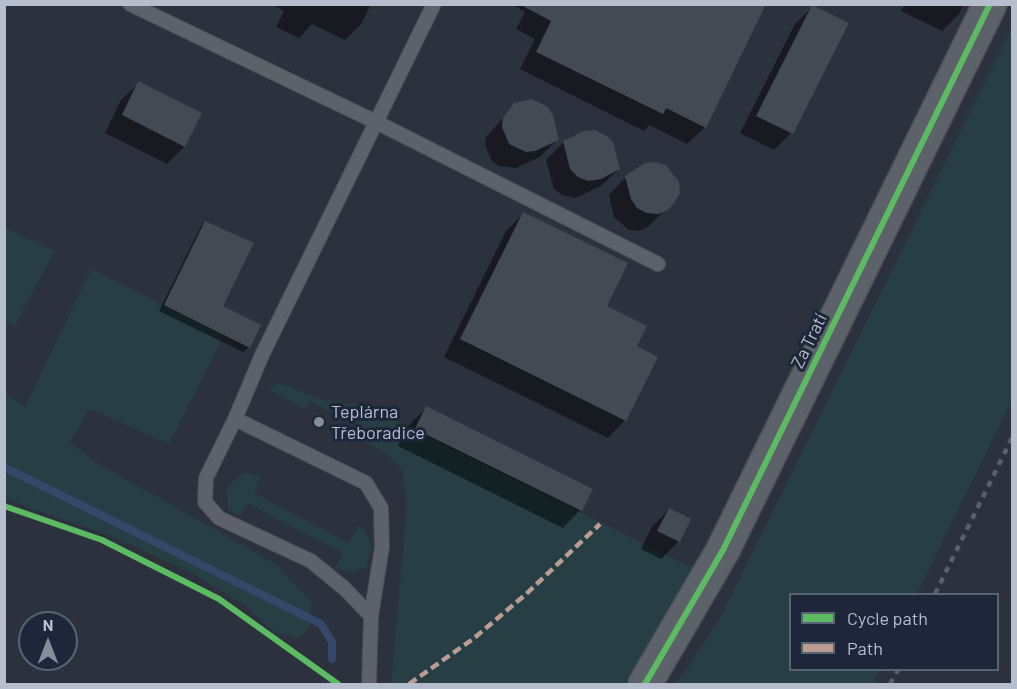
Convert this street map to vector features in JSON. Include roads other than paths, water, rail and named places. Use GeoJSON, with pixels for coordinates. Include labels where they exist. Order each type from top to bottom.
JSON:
{"type":"FeatureCollection","features":[{"type":"Feature","properties":{"kind":"street","name":"Za Tratí"},"geometry":{"type":"LineString","coordinates":[[645,684],[723,550],[990,4]]}},
{"type":"Feature","properties":{"kind":"lane"},"geometry":{"type":"LineString","coordinates":[[130,4],[376,122],[658,264]]}},
{"type":"Feature","properties":{"kind":"lane"},"geometry":{"type":"LineString","coordinates":[[371,616],[345,589],[311,561],[219,518],[205,502],[206,478],[235,419],[262,355],[434,4]]}},
{"type":"Feature","properties":{"kind":"lane"},"geometry":{"type":"LineString","coordinates":[[235,419],[366,483],[381,508],[382,547],[371,616],[369,684]]}},
{"type":"Feature","properties":{"kind":"waterway"},"geometry":{"type":"LineString","coordinates":[[4,467],[321,624],[332,642],[332,659]]}},
{"type":"Feature","properties":{"kind":"railway"},"geometry":{"type":"LineString","coordinates":[[935,593],[1012,438]]}},
{"type":"Feature","properties":{"kind":"railway"},"geometry":{"type":"LineString","coordinates":[[890,684],[897,671]]}},
{"type":"Feature","properties":{"kind":"place","name":"Teplárna Třeboradice"},"geometry":{"type":"Point","coordinates":[319,422]}}]}
